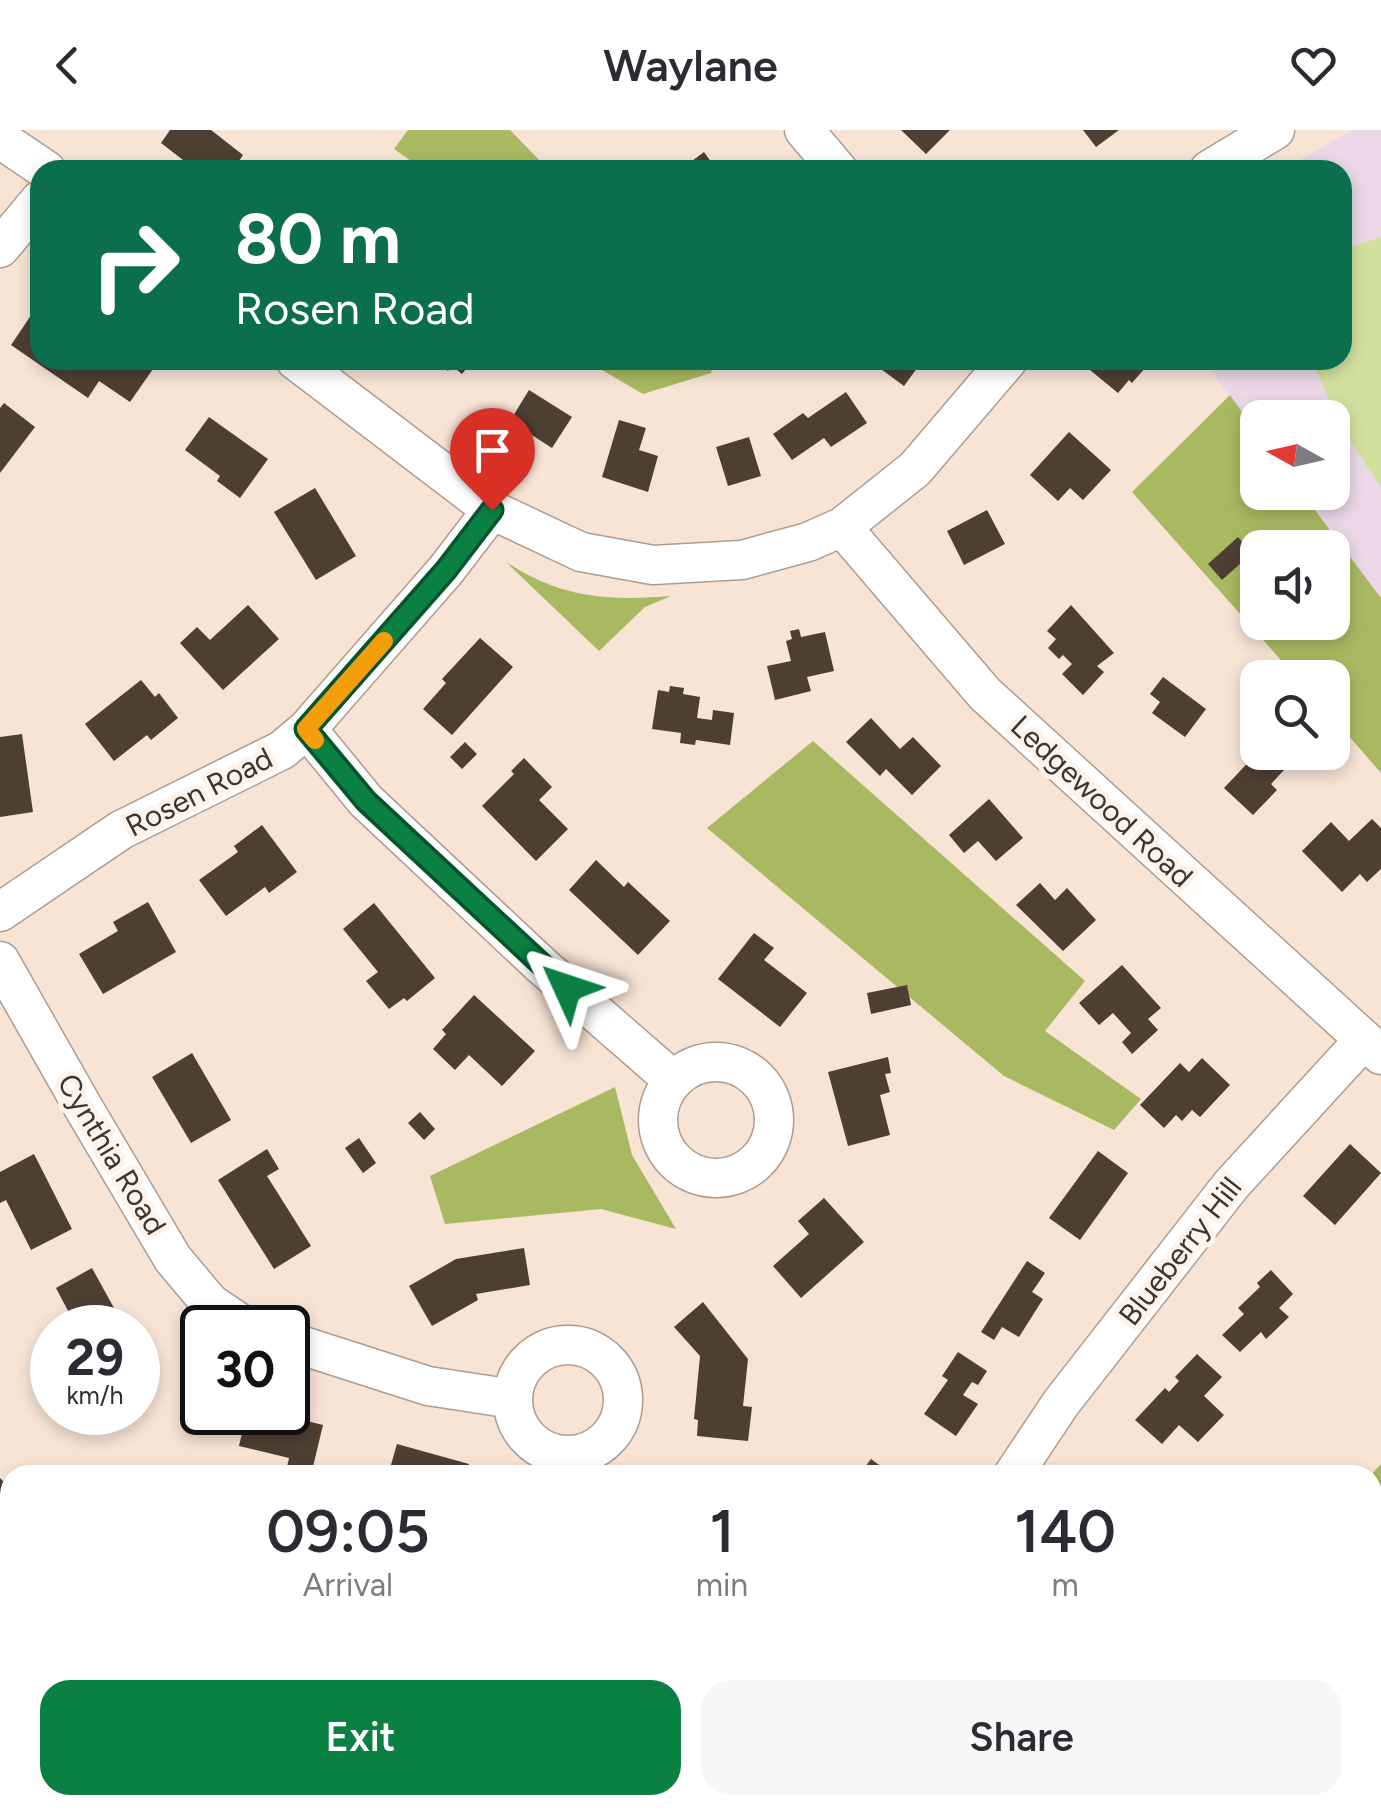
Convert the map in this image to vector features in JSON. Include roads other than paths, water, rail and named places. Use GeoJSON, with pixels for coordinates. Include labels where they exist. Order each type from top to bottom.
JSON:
{"type":"FeatureCollection","features":[{"type":"Feature","properties":{"kind":"street"},"geometry":{"type":"LineString","coordinates":[[804,130],[830,160]]}},
{"type":"Feature","properties":{"kind":"street"},"geometry":{"type":"LineString","coordinates":[[1226,160],[1275,130]]}},
{"type":"Feature","properties":{"kind":"street"},"geometry":{"type":"LineString","coordinates":[[0,138],[32,160]]}},
{"type":"Feature","properties":{"kind":"street"},"geometry":{"type":"LineString","coordinates":[[0,248],[30,212]]}},
{"type":"Feature","properties":{"kind":"street"},"geometry":{"type":"LineString","coordinates":[[308,370],[492,510],[581,552],[653,565],[742,560],[808,542],[842,527],[915,469],[999,370]]}},
{"type":"Feature","properties":{"kind":"street","name":"Rosen Road"},"geometry":{"type":"LineString","coordinates":[[0,912],[121,830],[282,750],[306,729],[446,570],[492,510]]}},
{"type":"Feature","properties":{"kind":"street","name":"Ledgewood Road"},"geometry":{"type":"LineString","coordinates":[[842,527],[984,694],[1372,1048]]}},
{"type":"Feature","properties":{"kind":"street"},"geometry":{"type":"LineString","coordinates":[[306,729],[366,801],[540,965],[673,1080]]}},
{"type":"Feature","properties":{"kind":"street","name":"Cynthia Road"},"geometry":{"type":"LineString","coordinates":[[0,961],[173,1258],[213,1305]]}},
{"type":"Feature","properties":{"kind":"street","name":"Blueberry Hill"},"geometry":{"type":"LineString","coordinates":[[1021,1465],[1061,1403],[1231,1185],[1372,1048]]}},
{"type":"Feature","properties":{"kind":"street"},"geometry":{"type":"LineString","coordinates":[[310,1348],[428,1386],[512,1399]]}}]}
